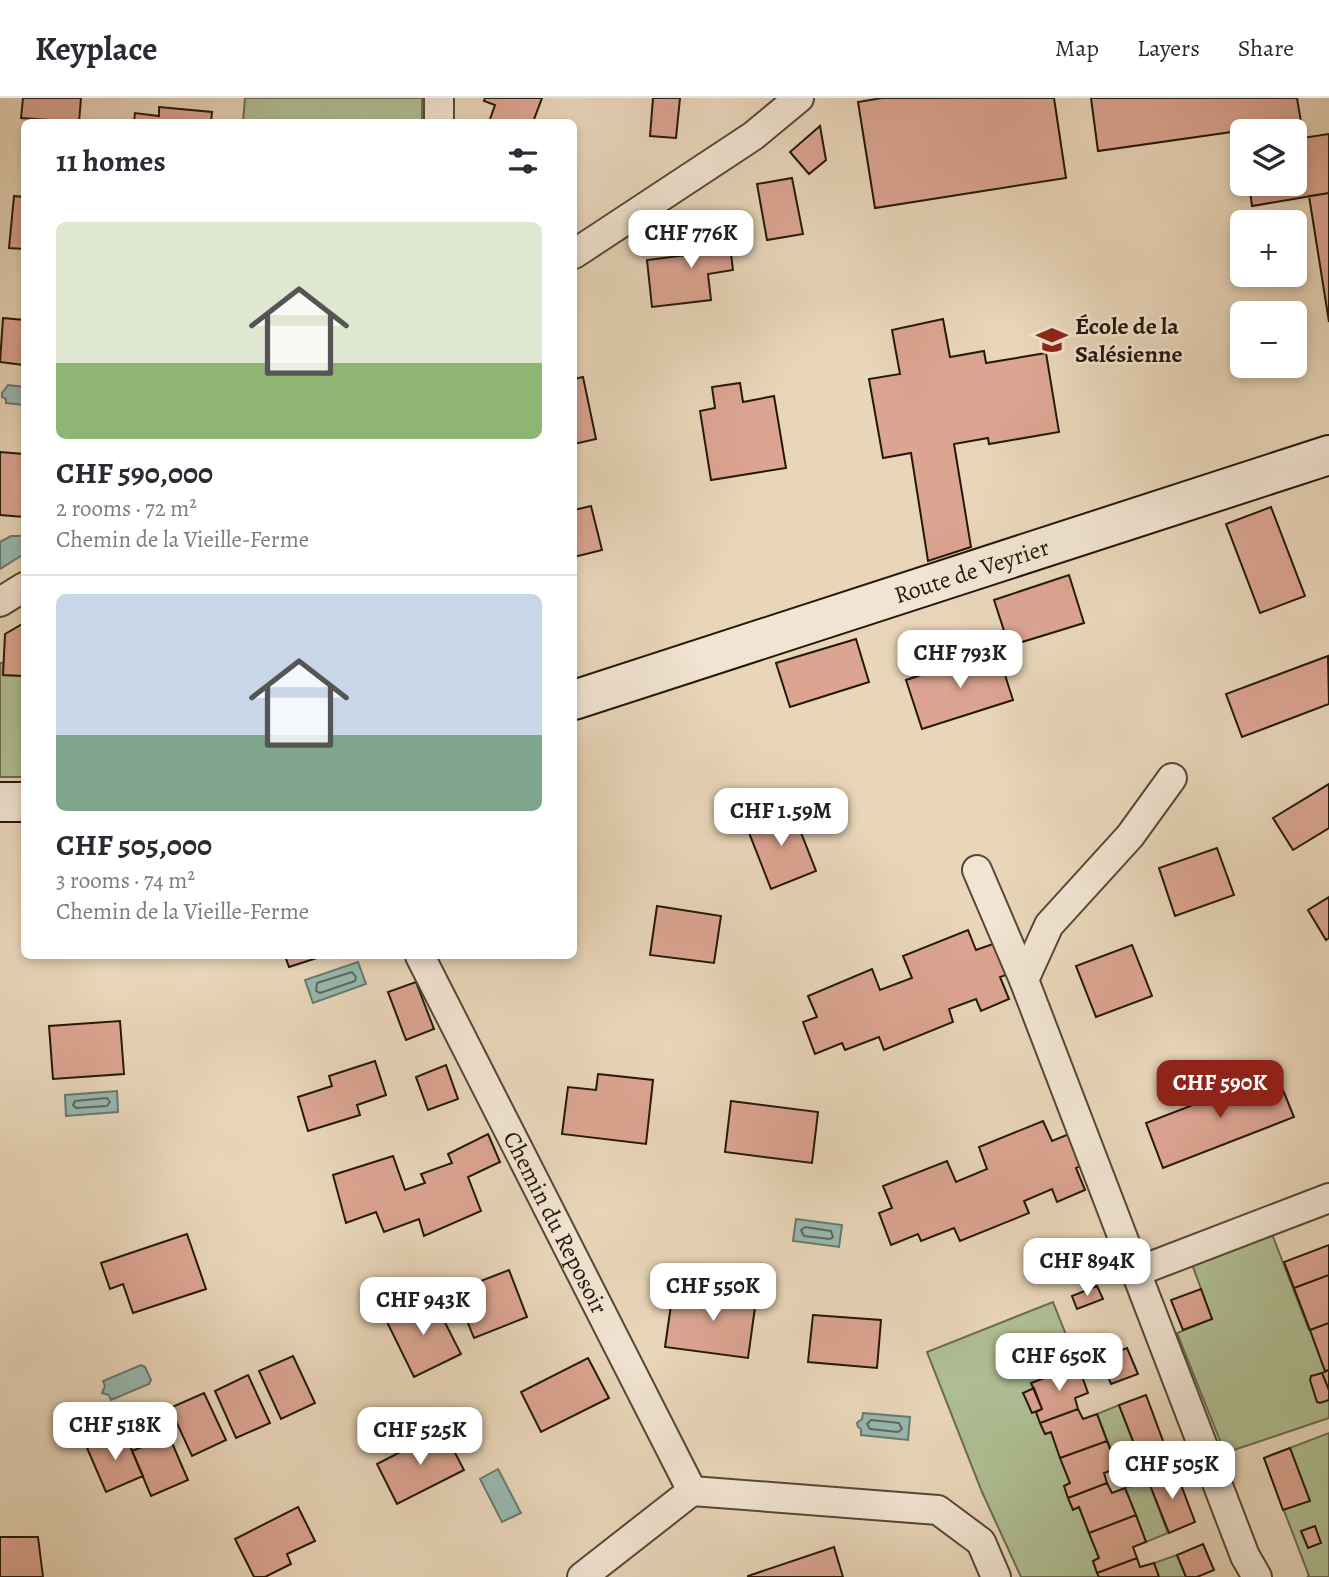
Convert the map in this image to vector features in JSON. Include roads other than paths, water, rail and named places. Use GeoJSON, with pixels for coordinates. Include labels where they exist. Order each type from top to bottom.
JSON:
{"type":"FeatureCollection","features":[{"type":"Feature","properties":{"kind":"street"},"geometry":{"type":"LineString","coordinates":[[439,98],[439,119]]}},
{"type":"Feature","properties":{"kind":"street"},"geometry":{"type":"LineString","coordinates":[[577,252],[743,142],[799,98]]}},
{"type":"Feature","properties":{"kind":"street","name":"Route de Veyrier"},"geometry":{"type":"LineString","coordinates":[[577,699],[1329,455]]}},
{"type":"Feature","properties":{"kind":"street"},"geometry":{"type":"LineString","coordinates":[[0,602],[21,589]]}},
{"type":"Feature","properties":{"kind":"street"},"geometry":{"type":"LineString","coordinates":[[1024,980],[1049,925],[1130,836],[1172,778]]}},
{"type":"Feature","properties":{"kind":"street"},"geometry":{"type":"LineString","coordinates":[[0,803],[21,802]]}},
{"type":"Feature","properties":{"kind":"street"},"geometry":{"type":"LineString","coordinates":[[977,870],[1024,980],[1245,1556],[1257,1577]]}},
{"type":"Feature","properties":{"kind":"street","name":"Chemin du Reposoir"},"geometry":{"type":"LineString","coordinates":[[422,959],[692,1491]]}},
{"type":"Feature","properties":{"kind":"street"},"geometry":{"type":"LineString","coordinates":[[1136,1272],[1329,1198]]}},
{"type":"Feature","properties":{"kind":"street"},"geometry":{"type":"LineString","coordinates":[[582,1577],[692,1491],[938,1510],[981,1542],[996,1577]]}},
{"type":"Feature","properties":{"kind":"water"},"geometry":{"type":"Polygon","coordinates":[[[8,385],[21,387],[21,405],[6,403],[2,393],[8,385]]]}},
{"type":"Feature","properties":{"kind":"water"},"geometry":{"type":"Polygon","coordinates":[[[11,536],[21,536],[21,556],[0,569],[0,542],[11,536]]]}},
{"type":"Feature","properties":{"kind":"water"},"geometry":{"type":"Polygon","coordinates":[[[358,962],[366,984],[313,1003],[305,980],[358,962]]]}},
{"type":"Feature","properties":{"kind":"water"},"geometry":{"type":"Polygon","coordinates":[[[117,1091],[118,1112],[66,1116],[65,1095],[117,1091]]]}},
{"type":"Feature","properties":{"kind":"water"},"geometry":{"type":"Polygon","coordinates":[[[796,1219],[842,1225],[839,1247],[793,1241],[796,1219]]]}},
{"type":"Feature","properties":{"kind":"water"},"geometry":{"type":"Polygon","coordinates":[[[141,1365],[145,1367],[151,1380],[149,1384],[111,1400],[109,1395],[102,1393],[105,1386],[103,1381],[141,1365]]]}},
{"type":"Feature","properties":{"kind":"water"},"geometry":{"type":"Polygon","coordinates":[[[863,1413],[910,1417],[908,1440],[861,1435],[857,1423],[862,1419],[863,1413]]]}},
{"type":"Feature","properties":{"kind":"water"},"geometry":{"type":"Polygon","coordinates":[[[498,1469],[521,1513],[502,1522],[480,1479],[498,1469]]]}},
{"type":"Feature","properties":{"kind":"place","name":"École de la Salésienne"},"geometry":{"type":"Point","coordinates":[1052,340]}}]}
